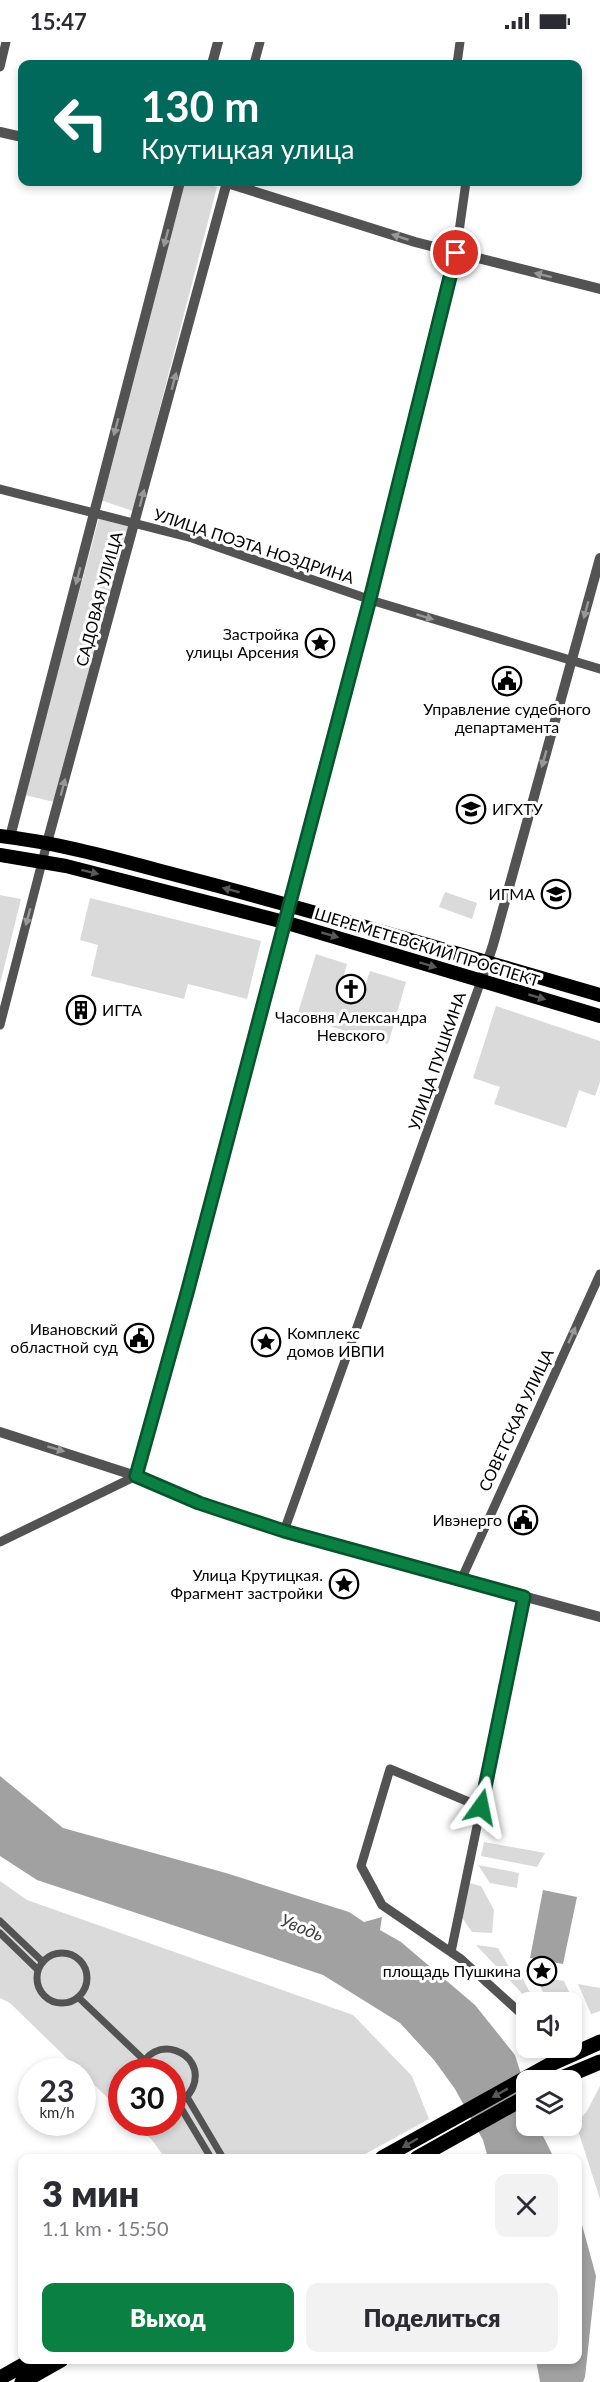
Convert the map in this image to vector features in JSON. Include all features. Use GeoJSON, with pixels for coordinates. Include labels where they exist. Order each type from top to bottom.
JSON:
{"type":"FeatureCollection","features":[{"type":"Feature","properties":{"kind":"highway"},"geometry":{"type":"LineString","coordinates":[[389,2154],[558,2058],[600,2042]]}},
{"type":"Feature","properties":{"kind":"highway"},"geometry":{"type":"LineString","coordinates":[[581,2070],[600,2062]]}},
{"type":"Feature","properties":{"kind":"highway"},"geometry":{"type":"LineString","coordinates":[[424,2154],[516,2103]]}},
{"type":"Feature","properties":{"kind":"highway"},"geometry":{"type":"LineString","coordinates":[[0,2378],[25,2364]]}},
{"type":"Feature","properties":{"kind":"highway"},"geometry":{"type":"LineString","coordinates":[[22,2382],[54,2364]]}},
{"type":"Feature","properties":{"kind":"main road","name":"ШЕРЕМЕТЕВСКИЙ ПРОСПЕКТ"},"geometry":{"type":"LineString","coordinates":[[5,837],[47,843],[288,904],[600,995]]}},
{"type":"Feature","properties":{"kind":"main road","name":"ШЕРЕМЕТЕВСКИЙ ПРОСПЕКТ"},"geometry":{"type":"LineString","coordinates":[[0,855],[43,861],[284,922],[600,1016]]}},
{"type":"Feature","properties":{"kind":"street"},"geometry":{"type":"LineString","coordinates":[[0,67],[6,42]]}},
{"type":"Feature","properties":{"kind":"street"},"geometry":{"type":"LineString","coordinates":[[213,60],[218,42]]}},
{"type":"Feature","properties":{"kind":"street"},"geometry":{"type":"LineString","coordinates":[[255,60],[260,42]]}},
{"type":"Feature","properties":{"kind":"street"},"geometry":{"type":"LineString","coordinates":[[458,60],[460,42]]}},
{"type":"Feature","properties":{"kind":"street"},"geometry":{"type":"LineString","coordinates":[[0,132],[18,136]]}},
{"type":"Feature","properties":{"kind":"street","name":"САДОВАЯ УЛИЦА"},"geometry":{"type":"LineString","coordinates":[[5,837],[94,513],[179,186]]}},
{"type":"Feature","properties":{"kind":"street","name":"САДОВАЯ УЛИЦА"},"geometry":{"type":"LineString","coordinates":[[0,1024],[225,186]]}},
{"type":"Feature","properties":{"kind":"street"},"geometry":{"type":"LineString","coordinates":[[239,186],[415,242],[600,289]]}},
{"type":"Feature","properties":{"kind":"street"},"geometry":{"type":"LineString","coordinates":[[0,1542],[136,1476],[187,1293],[370,599],[456,253],[465,186]]}},
{"type":"Feature","properties":{"kind":"street","name":"УЛИЦА ПОЭТА НОЗДРИНА"},"geometry":{"type":"LineString","coordinates":[[0,489],[192,538],[370,599],[600,669]]}},
{"type":"Feature","properties":{"kind":"street","name":"УЛИЦА ПУШКИНА"},"geometry":{"type":"LineString","coordinates":[[284,1531],[481,981],[600,558]]}},
{"type":"Feature","properties":{"kind":"street","name":"СОВЕТСКАЯ УЛИЦА"},"geometry":{"type":"LineString","coordinates":[[461,1580],[600,1274]]}},
{"type":"Feature","properties":{"kind":"street"},"geometry":{"type":"LineString","coordinates":[[0,1432],[136,1476],[199,1503],[284,1531],[600,1617]]}},
{"type":"Feature","properties":{"kind":"street"},"geometry":{"type":"LineString","coordinates":[[451,1952],[524,1597]]}},
{"type":"Feature","properties":{"kind":"street"},"geometry":{"type":"LineString","coordinates":[[481,1807],[390,1769],[361,1866],[382,1905],[451,1952],[516,2009]]}},
{"type":"Feature","properties":{"kind":"street"},"geometry":{"type":"LineString","coordinates":[[0,1921],[43,1962]]}},
{"type":"Feature","properties":{"kind":"street"},"geometry":{"type":"LineString","coordinates":[[0,1933],[38,1970]]}},
{"type":"Feature","properties":{"kind":"street"},"geometry":{"type":"LineString","coordinates":[[60,1953],[70,1954],[82,1963],[86,1984],[78,1997],[63,2003],[48,1998],[38,1985],[38,1970],[43,1962],[60,1953]]}},
{"type":"Feature","properties":{"kind":"street"},"geometry":{"type":"LineString","coordinates":[[78,1997],[142,2058]]}},
{"type":"Feature","properties":{"kind":"street"},"geometry":{"type":"LineString","coordinates":[[146,2058],[154,2052],[166,2048],[184,2054],[192,2064],[195,2077],[187,2097],[221,2154]]}},
{"type":"Feature","properties":{"kind":"street"},"geometry":{"type":"LineString","coordinates":[[186,2120],[208,2154]]}},
{"type":"Feature","properties":{"kind":"shaded area"},"geometry":{"type":"Polygon","coordinates":[[[184,186],[217,187],[133,511],[100,500],[184,186]]]}},
{"type":"Feature","properties":{"kind":"shaded area"},"geometry":{"type":"Polygon","coordinates":[[[100,514],[131,525],[54,802],[25,795],[100,514]]]}},
{"type":"Feature","properties":{"kind":"shaded area"},"geometry":{"type":"Polygon","coordinates":[[[445,892],[477,903],[472,919],[439,907],[445,892]]]}},
{"type":"Feature","properties":{"kind":"shaded area"},"geometry":{"type":"Polygon","coordinates":[[[0,895],[21,899],[0,984],[0,895]]]}},
{"type":"Feature","properties":{"kind":"shaded area"},"geometry":{"type":"Polygon","coordinates":[[[90,898],[261,941],[247,999],[188,984],[184,999],[91,976],[98,945],[80,940],[90,898]]]}},
{"type":"Feature","properties":{"kind":"shaded area"},"geometry":{"type":"Polygon","coordinates":[[[316,954],[347,964],[341,985],[363,992],[370,971],[406,982],[388,1044],[297,1016],[316,954]]]}},
{"type":"Feature","properties":{"kind":"shaded area"},"geometry":{"type":"Polygon","coordinates":[[[496,1006],[600,1041],[600,1082],[595,1096],[579,1090],[566,1128],[494,1104],[500,1087],[473,1078],[496,1006]]]}},
{"type":"Feature","properties":{"kind":"shaded area"},"geometry":{"type":"Polygon","coordinates":[[[484,1842],[545,1853],[537,1867],[481,1856],[484,1842]]]}},
{"type":"Feature","properties":{"kind":"shaded area"},"geometry":{"type":"Polygon","coordinates":[[[478,1865],[519,1873],[517,1888],[490,1883],[478,1865]]]}},
{"type":"Feature","properties":{"kind":"shaded area"},"geometry":{"type":"Polygon","coordinates":[[[0,1881],[27,1900],[353,2015],[412,2076],[429,2119],[365,2154],[162,2154],[148,2136],[186,2136],[186,2058],[108,2058],[108,2098],[96,2087],[96,2058],[67,2058],[10,2003],[0,1998],[0,1881]]]}},
{"type":"Feature","properties":{"kind":"shaded area"},"geometry":{"type":"Polygon","coordinates":[[[469,1883],[481,1886],[494,1910],[492,1933],[472,1932],[461,1916],[469,1883]]]}},
{"type":"Feature","properties":{"kind":"shaded area"},"geometry":{"type":"Polygon","coordinates":[[[476,1945],[498,1948],[509,1967],[522,1977],[530,1992],[521,1992],[476,1945]]]}},
{"type":"Feature","properties":{"kind":"shaded area"},"geometry":{"type":"Polygon","coordinates":[[[535,1976],[564,1981],[569,1992],[543,1992],[535,1976]]]}},
{"type":"Feature","properties":{"kind":"shaded area"},"geometry":{"type":"Polygon","coordinates":[[[578,1984],[600,1988],[600,2011],[591,2014],[578,1984]]]}},
{"type":"Feature","properties":{"kind":"shaded area"},"geometry":{"type":"Polygon","coordinates":[[[600,2086],[600,2199],[580,2136],[582,2136],[582,2117],[600,2086]]]}},
{"type":"Feature","properties":{"kind":"water","name":"Уводь"},"geometry":{"type":"Polygon","coordinates":[[[0,1776],[63,1828],[226,1873],[349,1912],[364,1922],[382,1917],[380,1930],[401,1942],[475,2005],[515,2055],[520,2070],[516,2070],[516,2136],[543,2136],[552,2154],[487,2154],[483,2140],[455,2089],[434,2060],[400,2023],[323,1975],[37,1880],[0,1856],[0,1776]]]}},
{"type":"Feature","properties":{"kind":"water"},"geometry":{"type":"Polygon","coordinates":[[[543,1890],[577,1897],[563,1964],[530,1958],[543,1890]]]}},
{"type":"Feature","properties":{"kind":"water"},"geometry":{"type":"Polygon","coordinates":[[[582,2225],[596,2276],[585,2377],[583,2382],[540,2382],[537,2364],[582,2364],[582,2225]]]}},
{"type":"Feature","properties":{"kind":"place","name":"Застройка улицы Арсения"},"geometry":{"type":"Point","coordinates":[320,643]}},
{"type":"Feature","properties":{"kind":"place","name":"Управление судебного департамента"},"geometry":{"type":"Point","coordinates":[507,681]}},
{"type":"Feature","properties":{"kind":"place","name":"ИГХТУ"},"geometry":{"type":"Point","coordinates":[471,809]}},
{"type":"Feature","properties":{"kind":"place","name":"ИГМА"},"geometry":{"type":"Point","coordinates":[556,894]}},
{"type":"Feature","properties":{"kind":"place","name":"Часовня Александра Невского"},"geometry":{"type":"Point","coordinates":[351,989]}},
{"type":"Feature","properties":{"kind":"place","name":"ИГТА"},"geometry":{"type":"Point","coordinates":[81,1010]}},
{"type":"Feature","properties":{"kind":"place","name":"Ивановский областной суд"},"geometry":{"type":"Point","coordinates":[139,1338]}},
{"type":"Feature","properties":{"kind":"place","name":"Комплекс домов ИВПИ"},"geometry":{"type":"Point","coordinates":[266,1342]}},
{"type":"Feature","properties":{"kind":"place","name":"Ивэнерго"},"geometry":{"type":"Point","coordinates":[523,1520]}},
{"type":"Feature","properties":{"kind":"place","name":"Улица Крутицкая. Фрагмент застройки"},"geometry":{"type":"Point","coordinates":[344,1584]}},
{"type":"Feature","properties":{"kind":"place","name":"площадь Пушкина"},"geometry":{"type":"Point","coordinates":[542,1971]}},
{"type":"Feature","properties":{"kind":"route"},"geometry":{"type":"LineString","coordinates":[[456,253],[370,599],[311,814],[187,1293],[136,1476],[199,1503],[284,1531],[524,1597],[481,1807]]}}]}
